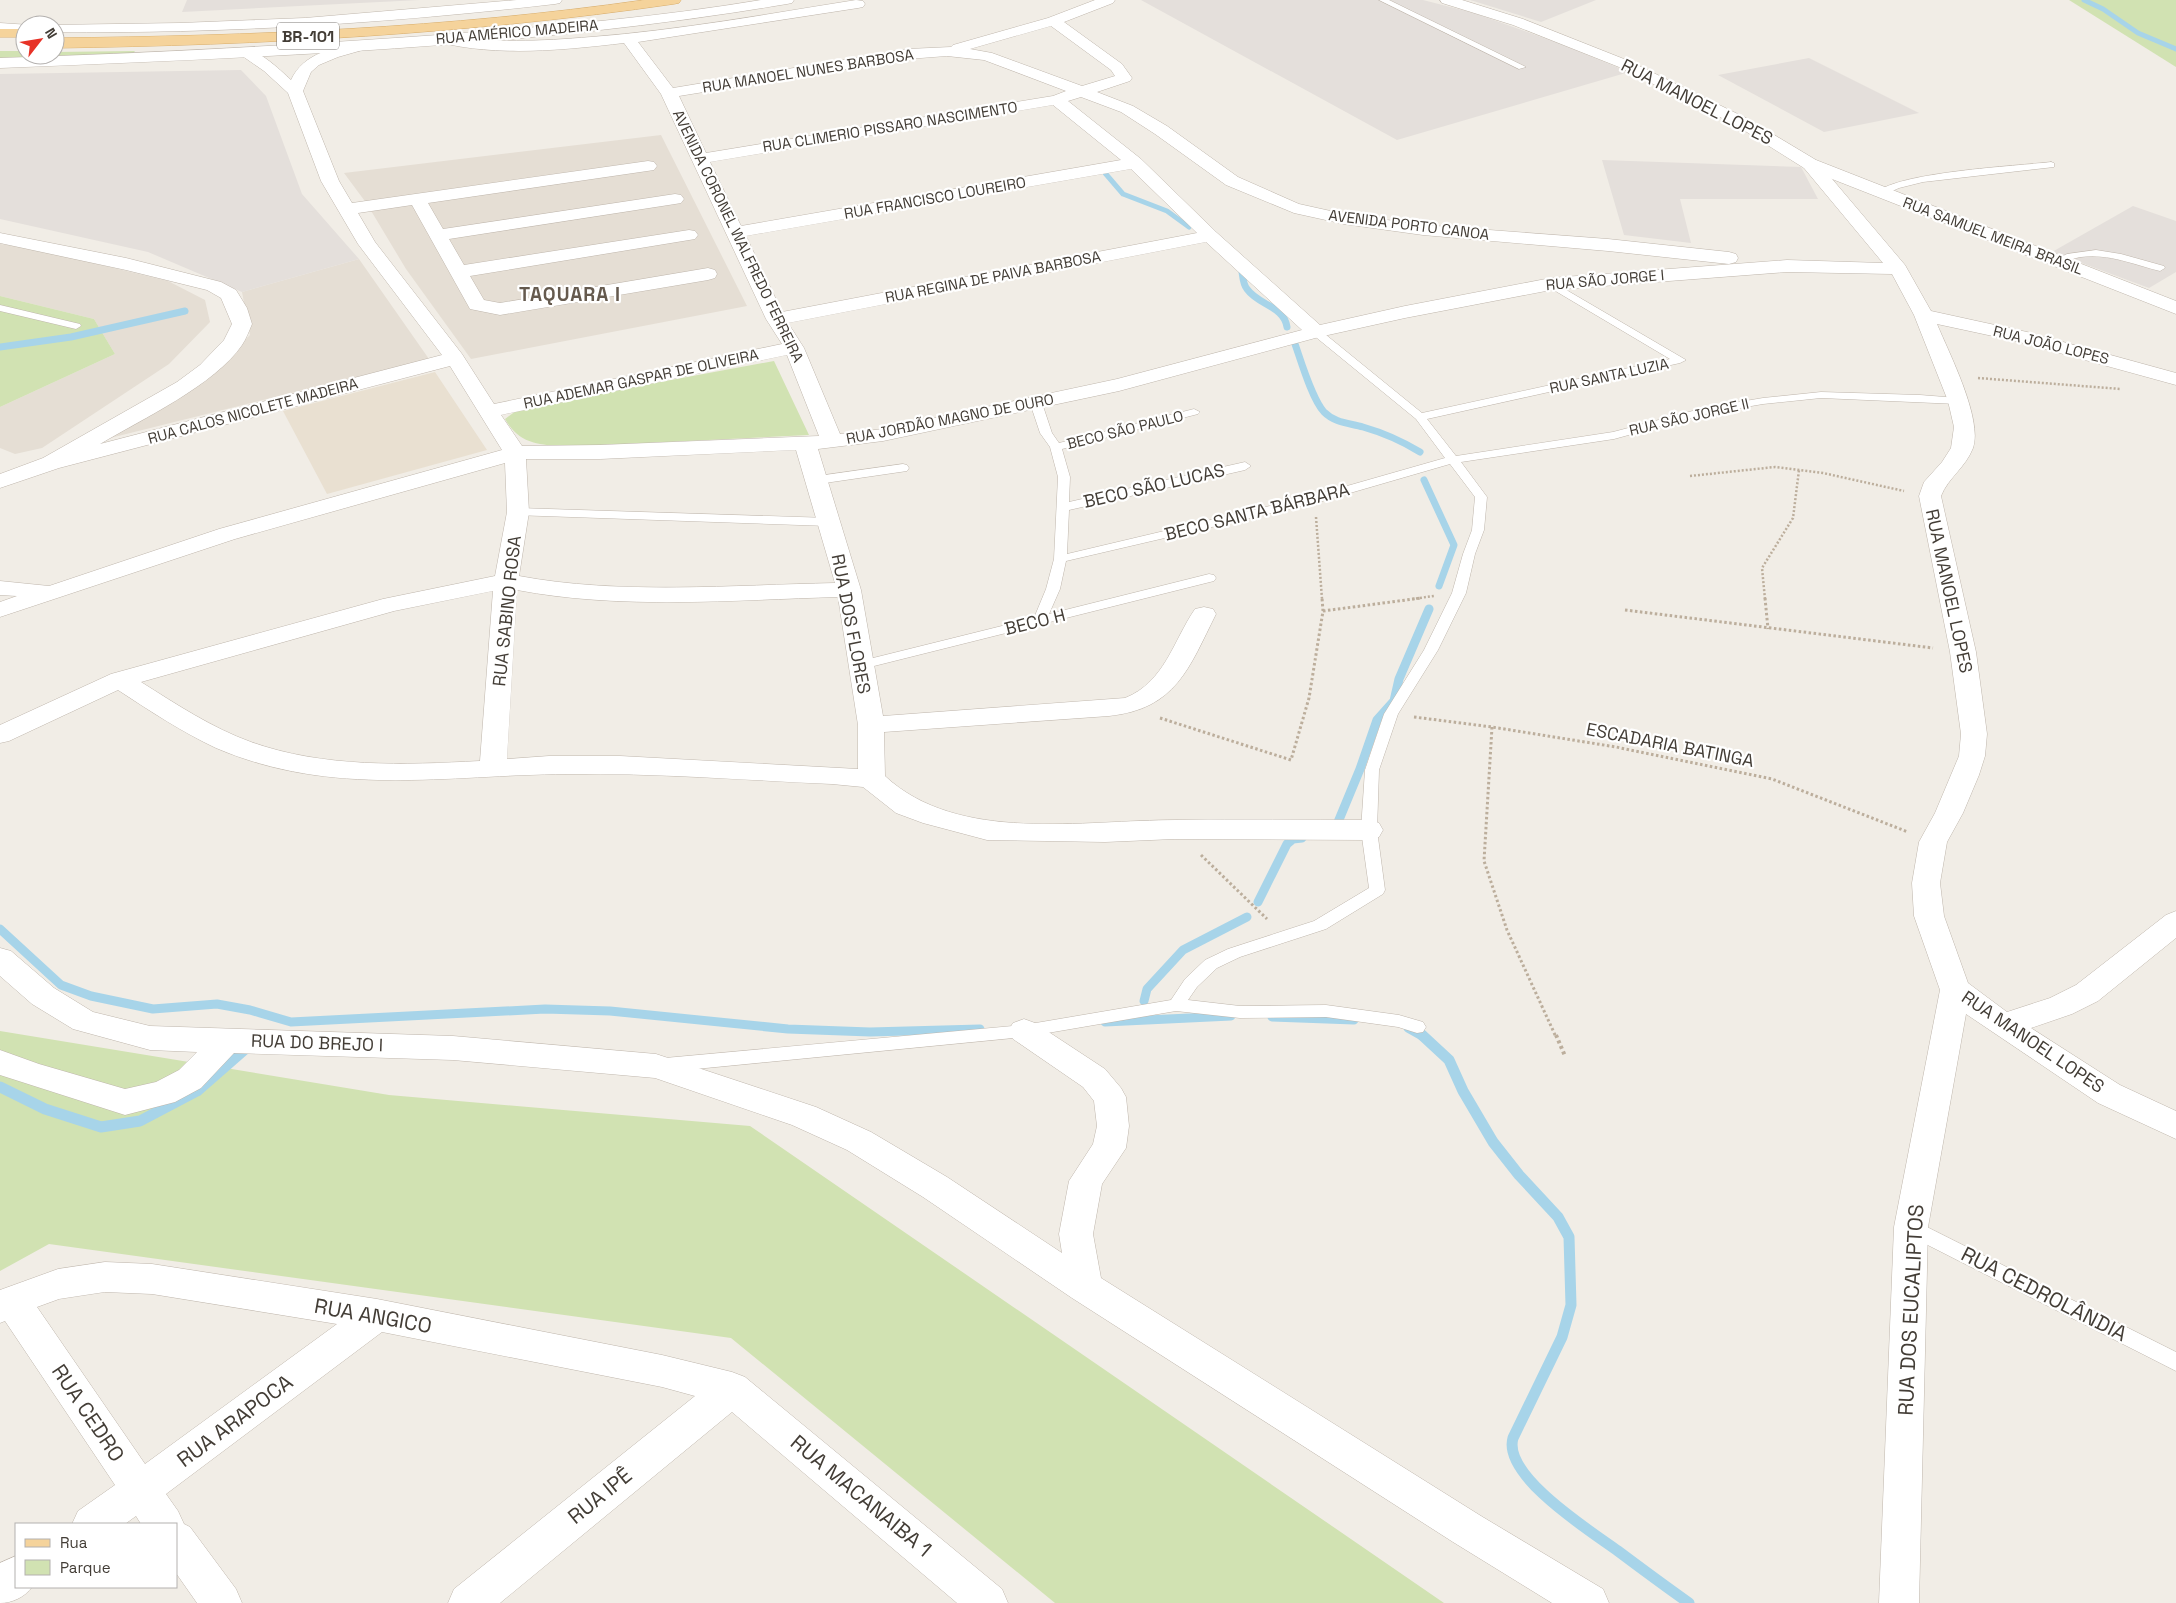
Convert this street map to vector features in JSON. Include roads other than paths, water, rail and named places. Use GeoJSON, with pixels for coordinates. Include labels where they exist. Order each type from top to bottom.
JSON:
{"type":"FeatureCollection","features":[{"type":"Feature","properties":{"kind":"main road","name":"BR-101"},"geometry":{"type":"LineString","coordinates":[[65,34],[278,28],[434,18],[597,0]]}},
{"type":"Feature","properties":{"kind":"main road","name":"BR-101"},"geometry":{"type":"LineString","coordinates":[[65,43],[162,43],[454,26],[674,0]]}},
{"type":"Feature","properties":{"kind":"main road"},"geometry":{"type":"LineString","coordinates":[[0,33],[15,33]]}},
{"type":"Feature","properties":{"kind":"main road"},"geometry":{"type":"LineString","coordinates":[[162,43],[246,53]]}},
{"type":"Feature","properties":{"kind":"main road"},"geometry":{"type":"LineString","coordinates":[[0,44],[15,44]]}},
{"type":"Feature","properties":{"kind":"street"},"geometry":{"type":"LineString","coordinates":[[65,28],[175,28],[382,18],[555,0]]}},
{"type":"Feature","properties":{"kind":"street","name":"RUA AMÉRICO MADEIRA"},"geometry":{"type":"LineString","coordinates":[[0,63],[246,53],[361,46],[636,21],[787,0]]}},
{"type":"Feature","properties":{"kind":"street"},"geometry":{"type":"LineString","coordinates":[[947,51],[1053,22],[1108,0]]}},
{"type":"Feature","properties":{"kind":"street","name":"RUA MANOEL LOPES"},"geometry":{"type":"LineString","coordinates":[[1447,0],[1527,25],[1624,64],[1740,121],[1810,164],[1898,269],[1924,315],[1958,400],[1965,426],[1962,448],[1951,466],[1935,482],[1930,496],[1963,652],[1974,734],[1972,756],[1949,813],[1933,842],[1926,883],[1929,916],[1955,990],[2003,1025],[2109,1094],[2176,1126]]}},
{"type":"Feature","properties":{"kind":"street"},"geometry":{"type":"LineString","coordinates":[[443,39],[472,45],[507,47],[628,39],[858,4]]}},
{"type":"Feature","properties":{"kind":"street","name":"RUA CLIMERIO PISSARO NASCIMENTO"},"geometry":{"type":"LineString","coordinates":[[700,159],[1056,100],[1124,78],[1117,67],[1053,22]]}},
{"type":"Feature","properties":{"kind":"street"},"geometry":{"type":"LineString","coordinates":[[0,28],[15,28]]}},
{"type":"Feature","properties":{"kind":"street","name":"AVENIDA CORONEL WALFREDO FERREIRA"},"geometry":{"type":"LineString","coordinates":[[628,39],[669,93],[776,319],[794,348],[832,442]]}},
{"type":"Feature","properties":{"kind":"street"},"geometry":{"type":"LineString","coordinates":[[294,91],[308,66],[321,59],[361,46]]}},
{"type":"Feature","properties":{"kind":"street","name":"AVENIDA PORTO CANOA"},"geometry":{"type":"LineString","coordinates":[[947,51],[999,59],[1127,109],[1161,130],[1232,181],[1294,208],[1344,219],[1423,230],[1673,251],[1787,266]]}},
{"type":"Feature","properties":{"kind":"street","name":"RUA MANOEL NUNES BARBOSA"},"geometry":{"type":"LineString","coordinates":[[669,93],[878,58],[947,51]]}},
{"type":"Feature","properties":{"kind":"street"},"geometry":{"type":"LineString","coordinates":[[246,53],[269,68],[294,91],[330,181],[367,244],[455,358],[515,453]]}},
{"type":"Feature","properties":{"kind":"street"},"geometry":{"type":"LineString","coordinates":[[1056,100],[1135,163],[1210,236],[1316,332]]}},
{"type":"Feature","properties":{"kind":"street","name":"RUA FRANCISCO LOUREIRO"},"geometry":{"type":"LineString","coordinates":[[736,232],[1135,163]]}},
{"type":"Feature","properties":{"kind":"street","name":"RUA SAMUEL MEIRA BRASIL"},"geometry":{"type":"LineString","coordinates":[[1810,164],[2176,308]]}},
{"type":"Feature","properties":{"kind":"street"},"geometry":{"type":"LineString","coordinates":[[347,209],[648,166]]}},
{"type":"Feature","properties":{"kind":"street"},"geometry":{"type":"LineString","coordinates":[[417,199],[477,305],[500,309],[708,274]]}},
{"type":"Feature","properties":{"kind":"street"},"geometry":{"type":"LineString","coordinates":[[438,235],[675,199]]}},
{"type":"Feature","properties":{"kind":"street"},"geometry":{"type":"LineString","coordinates":[[459,272],[689,235]]}},
{"type":"Feature","properties":{"kind":"street","name":"RUA REGINA DE PAIVA BARBOSA"},"geometry":{"type":"LineString","coordinates":[[776,319],[1210,236]]}},
{"type":"Feature","properties":{"kind":"street"},"geometry":{"type":"LineString","coordinates":[[0,238],[135,266],[214,286],[229,294],[237,308],[242,324],[233,343],[206,369],[184,386],[51,463],[5,475]]}},
{"type":"Feature","properties":{"kind":"street","name":"RUA SÃO JORGE I"},"geometry":{"type":"LineString","coordinates":[[1316,332],[1405,312],[1551,284],[1787,266],[1898,269]]}},
{"type":"Feature","properties":{"kind":"street","name":"RUA JOÃO LOPES"},"geometry":{"type":"LineString","coordinates":[[1924,315],[2029,338],[2176,379]]}},
{"type":"Feature","properties":{"kind":"street","name":"RUA JORDÃO MAGNO DE OURO"},"geometry":{"type":"LineString","coordinates":[[0,610],[227,534],[515,453],[618,451],[832,442],[916,429],[1119,385],[1316,332]]}},
{"type":"Feature","properties":{"kind":"street","name":"RUA ADEMAR GASPAR DE OLIVEIRA"},"geometry":{"type":"LineString","coordinates":[[489,411],[794,348]]}},
{"type":"Feature","properties":{"kind":"street","name":"RUA CALOS NICOLETE MADEIRA"},"geometry":{"type":"LineString","coordinates":[[51,463],[455,358]]}},
{"type":"Feature","properties":{"kind":"street","name":"RUA DOS FLORES"},"geometry":{"type":"LineString","coordinates":[[805,443],[818,480],[849,590],[871,725],[871,779]]}},
{"type":"Feature","properties":{"kind":"street","name":"RUA SABINO ROSA"},"geometry":{"type":"LineString","coordinates":[[493,769],[506,581],[518,512],[515,453]]}},
{"type":"Feature","properties":{"kind":"street"},"geometry":{"type":"LineString","coordinates":[[0,735],[120,680],[392,604],[506,581],[543,588],[632,593],[849,590]]}},
{"type":"Feature","properties":{"kind":"street"},"geometry":{"type":"LineString","coordinates":[[0,588],[51,592]]}},
{"type":"Feature","properties":{"kind":"street"},"geometry":{"type":"LineString","coordinates":[[871,725],[1123,706],[1149,697],[1162,687],[1204,614]]}},
{"type":"Feature","properties":{"kind":"street"},"geometry":{"type":"LineString","coordinates":[[120,680],[192,726],[241,748],[292,763],[338,770],[422,773],[548,766],[728,770],[871,779],[884,791],[906,806],[932,816],[987,830],[1024,832],[1105,832],[1174,829],[1369,830]]}},
{"type":"Feature","properties":{"kind":"street"},"geometry":{"type":"LineString","coordinates":[[2003,1025],[2061,1006],[2087,993],[2176,922]]}},
{"type":"Feature","properties":{"kind":"street","name":"RUA DO BREJO I"},"geometry":{"type":"LineString","coordinates":[[0,959],[43,996],[84,1021],[150,1038],[453,1048],[656,1066],[804,1116],[859,1141],[935,1187],[1085,1288],[1467,1529],[1589,1603]]}},
{"type":"Feature","properties":{"kind":"street","name":"RUA DOS EUCALIPTOS"},"geometry":{"type":"LineString","coordinates":[[1899,1603],[1911,1227],[1955,990]]}},
{"type":"Feature","properties":{"kind":"street"},"geometry":{"type":"LineString","coordinates":[[1024,1032],[1094,1078],[1110,1097],[1113,1126],[1109,1148],[1086,1181],[1076,1234],[1085,1288]]}},
{"type":"Feature","properties":{"kind":"street"},"geometry":{"type":"LineString","coordinates":[[0,1062],[31,1074],[125,1102],[164,1093],[190,1079],[227,1040]]}},
{"type":"Feature","properties":{"kind":"street","name":"RUA ANGICO"},"geometry":{"type":"LineString","coordinates":[[6,1304],[58,1284],[105,1277],[152,1279],[377,1315],[662,1372],[732,1389]]}},
{"type":"Feature","properties":{"kind":"street","name":"RUA CEDRO"},"geometry":{"type":"LineString","coordinates":[[6,1304],[163,1523]]}},
{"type":"Feature","properties":{"kind":"street","name":"RUA ARAPOCA"},"geometry":{"type":"LineString","coordinates":[[93,1523],[140,1491],[377,1315]]}},
{"type":"Feature","properties":{"kind":"street","name":"RUA MACANAIBA 1"},"geometry":{"type":"LineString","coordinates":[[732,1389],[974,1599]]}},
{"type":"Feature","properties":{"kind":"street","name":"RUA IPÊ"},"geometry":{"type":"LineString","coordinates":[[468,1603],[732,1389]]}},
{"type":"Feature","properties":{"kind":"street"},"geometry":{"type":"LineString","coordinates":[[178,1543],[222,1603]]}},
{"type":"Feature","properties":{"kind":"street"},"geometry":{"type":"LineString","coordinates":[[0,1587],[15,1577]]}},
{"type":"Feature","properties":{"kind":"lane"},"geometry":{"type":"LineString","coordinates":[[1383,0],[1522,67]]}},
{"type":"Feature","properties":{"kind":"lane"},"geometry":{"type":"LineString","coordinates":[[1881,192],[1923,179],[2051,165]]}},
{"type":"Feature","properties":{"kind":"lane"},"geometry":{"type":"LineString","coordinates":[[2058,261],[2084,252],[2102,253],[2160,268]]}},
{"type":"Feature","properties":{"kind":"lane","name":"RUA SANTA LUZIA"},"geometry":{"type":"LineString","coordinates":[[1420,417],[1680,360],[1551,284]]}},
{"type":"Feature","properties":{"kind":"lane"},"geometry":{"type":"LineString","coordinates":[[0,308],[76,326]]}},
{"type":"Feature","properties":{"kind":"lane"},"geometry":{"type":"LineString","coordinates":[[1176,1005],[1191,983],[1211,964],[1234,953],[1320,926],[1376,890],[1369,830],[1372,770],[1391,714],[1431,650],[1459,593],[1469,554],[1478,530],[1481,498],[1420,417],[1316,332]]}},
{"type":"Feature","properties":{"kind":"lane","name":"RUA SÃO JORGE II"},"geometry":{"type":"LineString","coordinates":[[1452,460],[1614,435],[1704,411],[1762,401],[1821,395],[1958,400]]}},
{"type":"Feature","properties":{"kind":"lane"},"geometry":{"type":"LineString","coordinates":[[1036,403],[1046,433],[1056,447],[1064,477],[1060,559],[1053,589],[1039,621]]}},
{"type":"Feature","properties":{"kind":"lane","name":"BECO SÃO PAULO"},"geometry":{"type":"LineString","coordinates":[[1056,447],[1194,412]]}},
{"type":"Feature","properties":{"kind":"lane","name":"BECO SANTA BÁRBARA"},"geometry":{"type":"LineString","coordinates":[[1060,559],[1315,499],[1452,460]]}},
{"type":"Feature","properties":{"kind":"lane","name":"BECO SÃO LUCAS"},"geometry":{"type":"LineString","coordinates":[[1064,507],[1245,466]]}},
{"type":"Feature","properties":{"kind":"lane"},"geometry":{"type":"LineString","coordinates":[[818,480],[903,468]]}},
{"type":"Feature","properties":{"kind":"lane"},"geometry":{"type":"LineString","coordinates":[[518,512],[829,522]]}},
{"type":"Feature","properties":{"kind":"lane","name":"BECO H"},"geometry":{"type":"LineString","coordinates":[[862,666],[1209,578]]}},
{"type":"Feature","properties":{"kind":"lane"},"geometry":{"type":"LineString","coordinates":[[656,1066],[1024,1032],[1176,1005],[1240,1012],[1326,1011],[1399,1021],[1417,1027]]}},
{"type":"Feature","properties":{"kind":"lane","name":"RUA CEDROLÂNDIA"},"geometry":{"type":"LineString","coordinates":[[1911,1227],[2176,1362]]}},
{"type":"Feature","properties":{"kind":"waterway"},"geometry":{"type":"LineString","coordinates":[[2084,0],[2103,9],[2138,33],[2176,49]]}},
{"type":"Feature","properties":{"kind":"waterway"},"geometry":{"type":"LineString","coordinates":[[1105,173],[1123,194],[1167,211],[1189,227]]}},
{"type":"Feature","properties":{"kind":"waterway"},"geometry":{"type":"LineString","coordinates":[[1241,266],[1245,287],[1257,299],[1281,314],[1287,327]]}},
{"type":"Feature","properties":{"kind":"waterway"},"geometry":{"type":"LineString","coordinates":[[0,347],[71,337],[185,311]]}},
{"type":"Feature","properties":{"kind":"waterway"},"geometry":{"type":"LineString","coordinates":[[1295,344],[1311,389],[1328,416],[1337,421],[1386,435],[1420,452]]}},
{"type":"Feature","properties":{"kind":"waterway"},"geometry":{"type":"LineString","coordinates":[[1424,480],[1454,545],[1439,586]]}},
{"type":"Feature","properties":{"kind":"waterway"},"geometry":{"type":"LineString","coordinates":[[1336,827],[1360,769],[1377,720],[1394,701],[1399,679],[1429,609]]}},
{"type":"Feature","properties":{"kind":"waterway"},"geometry":{"type":"LineString","coordinates":[[1258,902],[1287,844],[1293,839],[1302,838]]}},
{"type":"Feature","properties":{"kind":"waterway"},"geometry":{"type":"LineString","coordinates":[[1144,1001],[1147,989],[1183,950],[1247,917]]}},
{"type":"Feature","properties":{"kind":"waterway"},"geometry":{"type":"LineString","coordinates":[[0,929],[61,985],[91,996],[153,1009],[217,1004],[250,1010],[291,1022],[545,1009],[610,1011],[788,1029],[870,1032],[980,1029]]}},
{"type":"Feature","properties":{"kind":"waterway"},"geometry":{"type":"LineString","coordinates":[[1105,1022],[1231,1016]]}},
{"type":"Feature","properties":{"kind":"waterway"},"geometry":{"type":"LineString","coordinates":[[1272,1017],[1354,1020]]}},
{"type":"Feature","properties":{"kind":"waterway"},"geometry":{"type":"LineString","coordinates":[[1408,1028],[1424,1037]]}},
{"type":"Feature","properties":{"kind":"waterway"},"geometry":{"type":"LineString","coordinates":[[1422,1035],[1449,1060],[1463,1091],[1493,1142],[1519,1175],[1558,1217],[1569,1237],[1571,1305],[1562,1337],[1513,1438],[1513,1453],[1521,1469],[1552,1502],[1689,1603]]}},
{"type":"Feature","properties":{"kind":"waterway"},"geometry":{"type":"LineString","coordinates":[[0,1087],[45,1109],[101,1127],[140,1121],[197,1091],[245,1049]]}},
{"type":"Feature","properties":{"kind":"district","name":"TAQUARA I"},"geometry":{"type":"Point","coordinates":[570,294]}}]}
